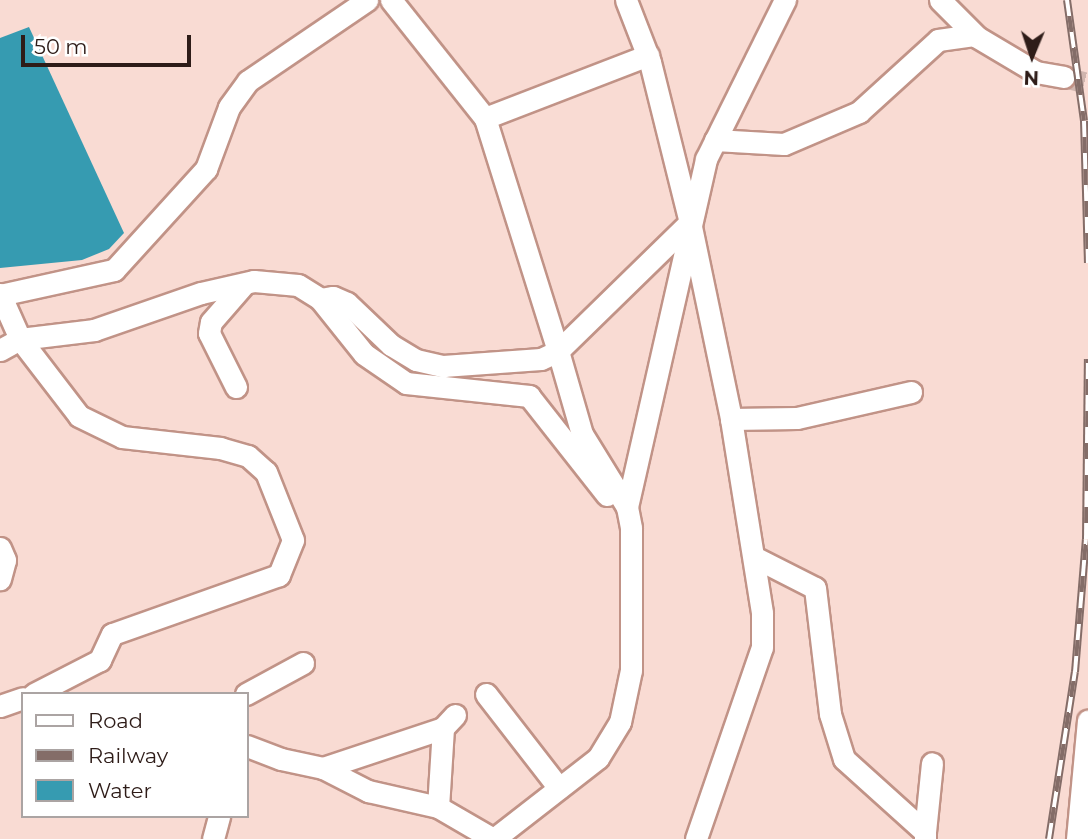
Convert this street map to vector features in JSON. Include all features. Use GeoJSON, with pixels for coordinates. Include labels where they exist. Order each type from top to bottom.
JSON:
{"type":"FeatureCollection","features":[{"type":"Feature","properties":{"kind":"street"},"geometry":{"type":"LineString","coordinates":[[38,692],[100,660],[112,634],[279,575],[293,540],[266,472],[248,456],[220,448],[122,437],[79,416],[20,339],[0,295],[114,270],[206,169],[229,107],[248,81],[367,0]]}},
{"type":"Feature","properties":{"kind":"street"},"geometry":{"type":"LineString","coordinates":[[248,746],[281,759],[323,768],[368,791],[439,807],[494,839],[598,758],[620,722],[631,670],[631,528],[627,507],[582,435],[485,118],[391,0]]}},
{"type":"Feature","properties":{"kind":"street"},"geometry":{"type":"LineString","coordinates":[[626,0],[648,55],[690,222],[731,419],[756,558],[762,647],[696,839]]}},
{"type":"Feature","properties":{"kind":"street"},"geometry":{"type":"LineString","coordinates":[[627,507],[706,159],[785,0]]}},
{"type":"Feature","properties":{"kind":"street"},"geometry":{"type":"LineString","coordinates":[[940,0],[974,35],[1036,72],[1064,77]]}},
{"type":"Feature","properties":{"kind":"street"},"geometry":{"type":"LineString","coordinates":[[715,140],[784,144],[859,112],[938,40],[974,35]]}},
{"type":"Feature","properties":{"kind":"street"},"geometry":{"type":"LineString","coordinates":[[485,118],[648,55]]}},
{"type":"Feature","properties":{"kind":"street"},"geometry":{"type":"LineString","coordinates":[[320,299],[333,297],[347,303],[391,345],[429,363],[541,359],[558,351],[690,222]]}},
{"type":"Feature","properties":{"kind":"street"},"geometry":{"type":"LineString","coordinates":[[0,350],[20,339],[94,330],[201,293],[244,284],[298,285],[320,299],[364,354],[406,383],[529,396],[605,494],[627,507]]}},
{"type":"Feature","properties":{"kind":"street"},"geometry":{"type":"LineString","coordinates":[[236,387],[209,333],[211,322],[244,284]]}},
{"type":"Feature","properties":{"kind":"street"},"geometry":{"type":"LineString","coordinates":[[731,419],[797,418],[911,392]]}},
{"type":"Feature","properties":{"kind":"street"},"geometry":{"type":"LineString","coordinates":[[0,548],[5,560],[0,579]]}},
{"type":"Feature","properties":{"kind":"street"},"geometry":{"type":"LineString","coordinates":[[756,558],[815,588],[830,714],[844,759],[925,836]]}},
{"type":"Feature","properties":{"kind":"street"},"geometry":{"type":"LineString","coordinates":[[248,693],[303,663]]}},
{"type":"Feature","properties":{"kind":"street"},"geometry":{"type":"LineString","coordinates":[[486,694],[559,788]]}},
{"type":"Feature","properties":{"kind":"street"},"geometry":{"type":"LineString","coordinates":[[0,706],[21,699]]}},
{"type":"Feature","properties":{"kind":"street"},"geometry":{"type":"LineString","coordinates":[[323,768],[449,721],[439,807]]}},
{"type":"Feature","properties":{"kind":"street"},"geometry":{"type":"LineString","coordinates":[[1077,839],[1088,721]]}},
{"type":"Feature","properties":{"kind":"street"},"geometry":{"type":"LineString","coordinates":[[925,836],[932,763]]}},
{"type":"Feature","properties":{"kind":"street"},"geometry":{"type":"LineString","coordinates":[[213,839],[218,818]]}},
{"type":"Feature","properties":{"kind":"water"},"geometry":{"type":"Polygon","coordinates":[[[29,27],[124,233],[109,249],[82,260],[0,268],[0,38],[29,27]]]}},
{"type":"Feature","properties":{"kind":"tunnel"},"geometry":{"type":"LineString","coordinates":[[1064,77],[1088,83]]}},
{"type":"Feature","properties":{"kind":"railway"},"geometry":{"type":"LineString","coordinates":[[1067,0],[1084,121],[1088,263]]}},
{"type":"Feature","properties":{"kind":"railway"},"geometry":{"type":"LineString","coordinates":[[1049,839],[1075,672],[1086,539],[1088,359]]}}]}
